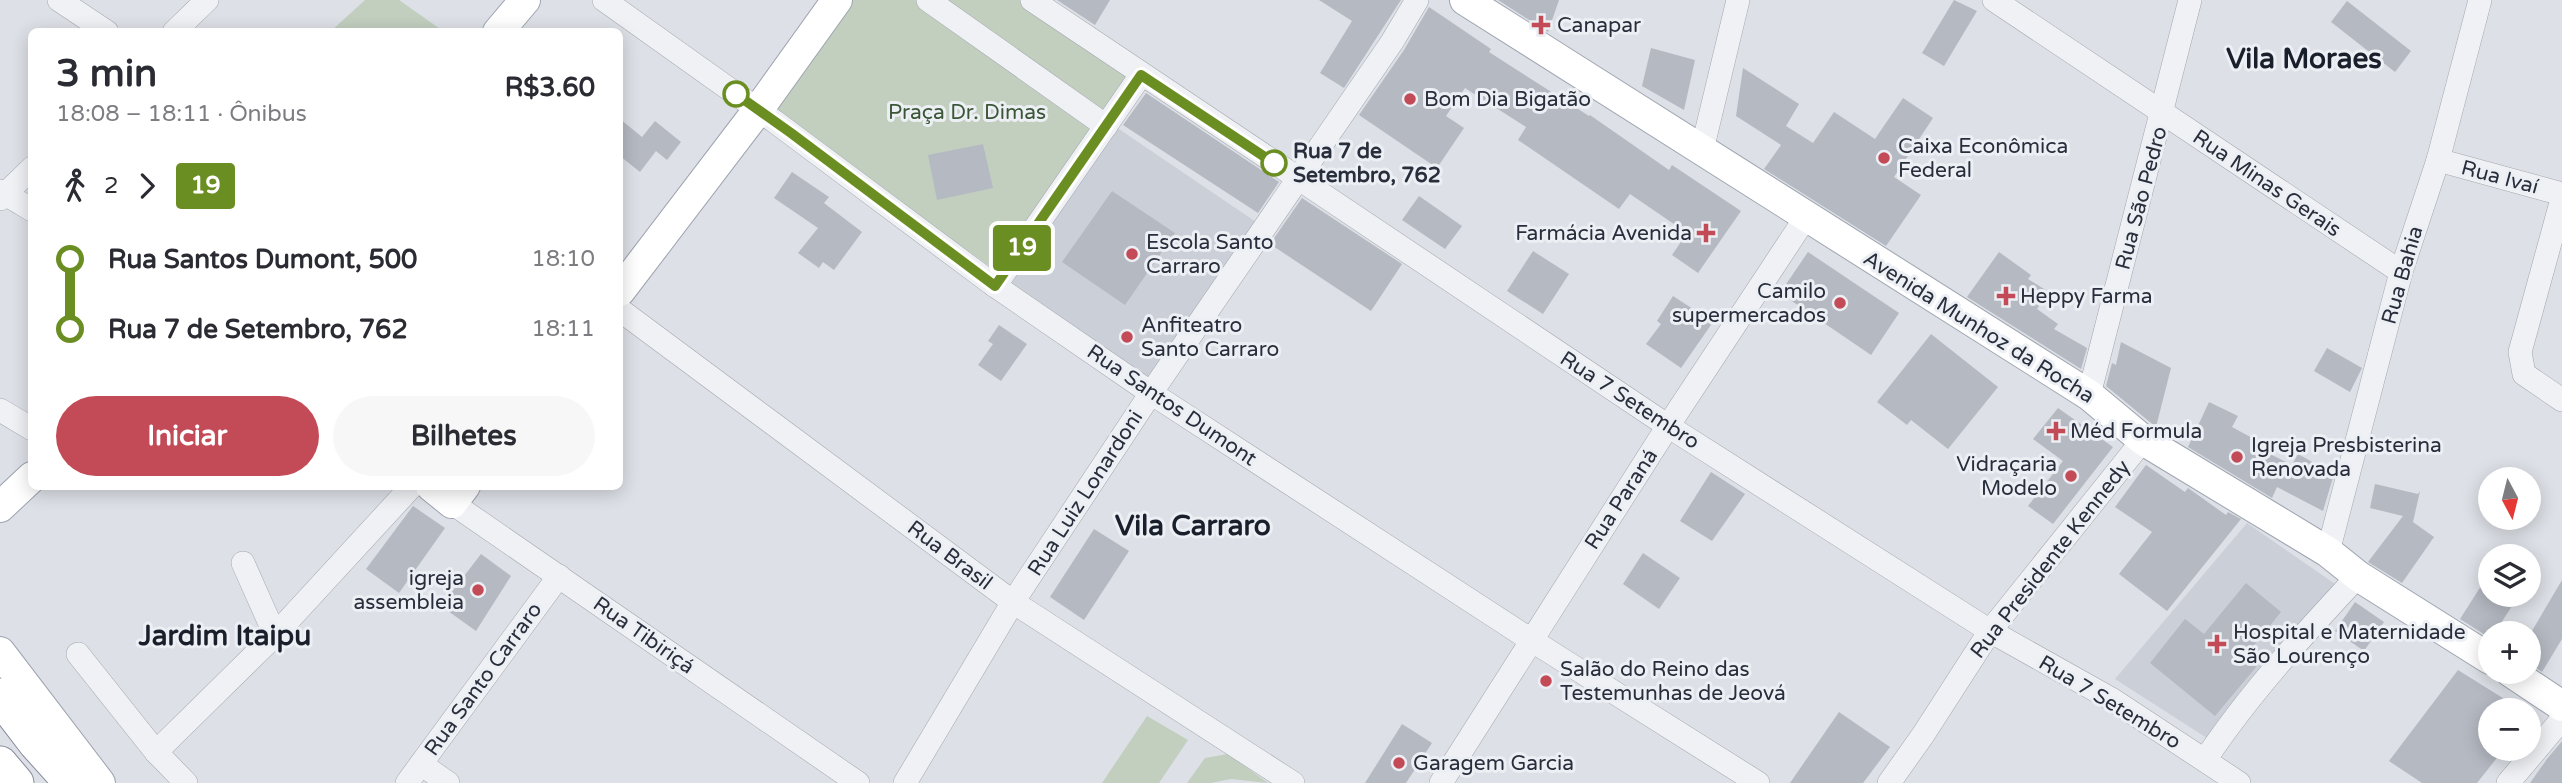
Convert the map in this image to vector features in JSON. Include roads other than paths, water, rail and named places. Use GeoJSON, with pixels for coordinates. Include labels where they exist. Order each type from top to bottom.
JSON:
{"type":"FeatureCollection","features":[{"type":"Feature","properties":{"kind":"highway"},"geometry":{"type":"LineString","coordinates":[[0,696],[36,743],[72,783]]}},
{"type":"Feature","properties":{"kind":"highway"},"geometry":{"type":"LineString","coordinates":[[0,764],[16,783]]}},
{"type":"Feature","properties":{"kind":"main road"},"geometry":{"type":"LineString","coordinates":[[501,28],[525,0]]}},
{"type":"Feature","properties":{"kind":"main road"},"geometry":{"type":"LineString","coordinates":[[623,287],[758,110],[837,0]]}},
{"type":"Feature","properties":{"kind":"main road","name":"Avenida Munhoz da Rocha"},"geometry":{"type":"LineString","coordinates":[[1475,3],[1806,218],[2089,395],[2143,440],[2328,552],[2358,576],[2478,651]]}},
{"type":"Feature","properties":{"kind":"main road"},"geometry":{"type":"LineString","coordinates":[[0,652],[100,783]]}},
{"type":"Feature","properties":{"kind":"main road"},"geometry":{"type":"LineString","coordinates":[[2529,684],[2562,706]]}},
{"type":"Feature","properties":{"kind":"street"},"geometry":{"type":"LineString","coordinates":[[59,0],[101,28]]}},
{"type":"Feature","properties":{"kind":"street"},"geometry":{"type":"LineString","coordinates":[[178,28],[207,0]]}},
{"type":"Feature","properties":{"kind":"street","name":"Rua Santos Dumont"},"geometry":{"type":"LineString","coordinates":[[604,0],[758,110],[995,286],[1151,393],[1531,640],[1758,783]]}},
{"type":"Feature","properties":{"kind":"street"},"geometry":{"type":"LineString","coordinates":[[928,0],[1106,126]]}},
{"type":"Feature","properties":{"kind":"street","name":"Rua 7 Setembro"},"geometry":{"type":"LineString","coordinates":[[1032,0],[1668,426],[1990,631],[2113,700],[2239,783]]}},
{"type":"Feature","properties":{"kind":"street","name":"Rua Luiz Lonardoni"},"geometry":{"type":"LineString","coordinates":[[905,783],[1013,602],[1151,393],[1392,42],[1417,0]]}},
{"type":"Feature","properties":{"kind":"street"},"geometry":{"type":"LineString","coordinates":[[1702,150],[1738,0]]}},
{"type":"Feature","properties":{"kind":"street","name":"Rua Minas Gerais"},"geometry":{"type":"LineString","coordinates":[[1994,0],[2400,272]]}},
{"type":"Feature","properties":{"kind":"street","name":"Rua São Pedro"},"geometry":{"type":"LineString","coordinates":[[2089,395],[2190,0]]}},
{"type":"Feature","properties":{"kind":"street","name":"Rua Bahia"},"geometry":{"type":"LineString","coordinates":[[2328,552],[2400,272],[2438,160],[2480,0]]}},
{"type":"Feature","properties":{"kind":"street"},"geometry":{"type":"LineString","coordinates":[[995,286],[1141,75]]}},
{"type":"Feature","properties":{"kind":"street","name":"Rua Ivaí"},"geometry":{"type":"LineString","coordinates":[[2438,160],[2562,197]]}},
{"type":"Feature","properties":{"kind":"street"},"geometry":{"type":"LineString","coordinates":[[28,171],[2,194],[28,208]]}},
{"type":"Feature","properties":{"kind":"street"},"geometry":{"type":"LineString","coordinates":[[2562,197],[2520,352],[2524,374],[2562,400]]}},
{"type":"Feature","properties":{"kind":"street","name":"Rua Paraná"},"geometry":{"type":"LineString","coordinates":[[1441,783],[1668,426],[1806,218]]}},
{"type":"Feature","properties":{"kind":"street","name":"Rua Brasil"},"geometry":{"type":"LineString","coordinates":[[623,312],[1013,602],[1293,783]]}},
{"type":"Feature","properties":{"kind":"street"},"geometry":{"type":"LineString","coordinates":[[0,410],[28,427]]}},
{"type":"Feature","properties":{"kind":"street","name":"Rua Presidente Kennedy"},"geometry":{"type":"LineString","coordinates":[[1889,783],[1990,631],[2143,440]]}},
{"type":"Feature","properties":{"kind":"street"},"geometry":{"type":"LineString","coordinates":[[156,752],[275,635],[408,490]]}},
{"type":"Feature","properties":{"kind":"street","name":"Rua Tibiriçá"},"geometry":{"type":"LineString","coordinates":[[449,492],[559,576],[858,783]]}},
{"type":"Feature","properties":{"kind":"street"},"geometry":{"type":"LineString","coordinates":[[243,563],[275,635]]}},
{"type":"Feature","properties":{"kind":"street","name":"Rua Santo Carraro"},"geometry":{"type":"LineString","coordinates":[[407,783],[559,576]]}},
{"type":"Feature","properties":{"kind":"street"},"geometry":{"type":"LineString","coordinates":[[2205,760],[2227,727],[2358,576]]}},
{"type":"Feature","properties":{"kind":"street"},"geometry":{"type":"LineString","coordinates":[[78,654],[156,752],[187,783]]}},
{"type":"Feature","properties":{"kind":"street"},"geometry":{"type":"LineString","coordinates":[[2508,783],[2562,719]]}},
{"type":"Feature","properties":{"kind":"street"},"geometry":{"type":"LineString","coordinates":[[421,764],[448,783]]}},
{"type":"Feature","properties":{"kind":"place","name":"Canapar"},"geometry":{"type":"Point","coordinates":[1541,25]}},
{"type":"Feature","properties":{"kind":"place","name":"Bom Dia Bigatão"},"geometry":{"type":"Point","coordinates":[1410,99]}},
{"type":"Feature","properties":{"kind":"place","name":"Caixa Econômica Federal"},"geometry":{"type":"Point","coordinates":[1884,158]}},
{"type":"Feature","properties":{"kind":"place","name":"Rua 7 de Setembro, 762"},"geometry":{"type":"Point","coordinates":[1274,163]}},
{"type":"Feature","properties":{"kind":"place","name":"Farmácia Avenida"},"geometry":{"type":"Point","coordinates":[1706,233]}},
{"type":"Feature","properties":{"kind":"place","name":"Escola Santo Carraro"},"geometry":{"type":"Point","coordinates":[1132,254]}},
{"type":"Feature","properties":{"kind":"place","name":"Heppy Farma"},"geometry":{"type":"Point","coordinates":[2006,296]}},
{"type":"Feature","properties":{"kind":"place","name":"Camilo supermercados"},"geometry":{"type":"Point","coordinates":[1840,303]}},
{"type":"Feature","properties":{"kind":"place","name":"Anfiteatro Santo Carraro"},"geometry":{"type":"Point","coordinates":[1127,337]}},
{"type":"Feature","properties":{"kind":"place","name":"Méd Formula"},"geometry":{"type":"Point","coordinates":[2056,431]}},
{"type":"Feature","properties":{"kind":"place","name":"Igreja Presbisterina Renovada"},"geometry":{"type":"Point","coordinates":[2237,457]}},
{"type":"Feature","properties":{"kind":"place","name":"Vidraçaria Modelo"},"geometry":{"type":"Point","coordinates":[2071,476]}},
{"type":"Feature","properties":{"kind":"place","name":"igreja assembleia"},"geometry":{"type":"Point","coordinates":[478,590]}},
{"type":"Feature","properties":{"kind":"place","name":"Hospital e Maternidade São Lourenço"},"geometry":{"type":"Point","coordinates":[2217,644]}},
{"type":"Feature","properties":{"kind":"place","name":"Salão do Reino das Testemunhas de Jeová"},"geometry":{"type":"Point","coordinates":[1546,681]}},
{"type":"Feature","properties":{"kind":"place","name":"Garagem Garcia"},"geometry":{"type":"Point","coordinates":[1399,763]}},
{"type":"Feature","properties":{"kind":"district","name":"Vila Moraes"},"geometry":{"type":"Point","coordinates":[2304,58]}},
{"type":"Feature","properties":{"kind":"district","name":"Vila Carraro"},"geometry":{"type":"Point","coordinates":[1193,525]}},
{"type":"Feature","properties":{"kind":"district","name":"Jardim Itaipu"},"geometry":{"type":"Point","coordinates":[225,635]}},
{"type":"Feature","properties":{"kind":"park label","name":"Praça Dr. Dimas"},"geometry":{"type":"Point","coordinates":[967,112]}}]}
